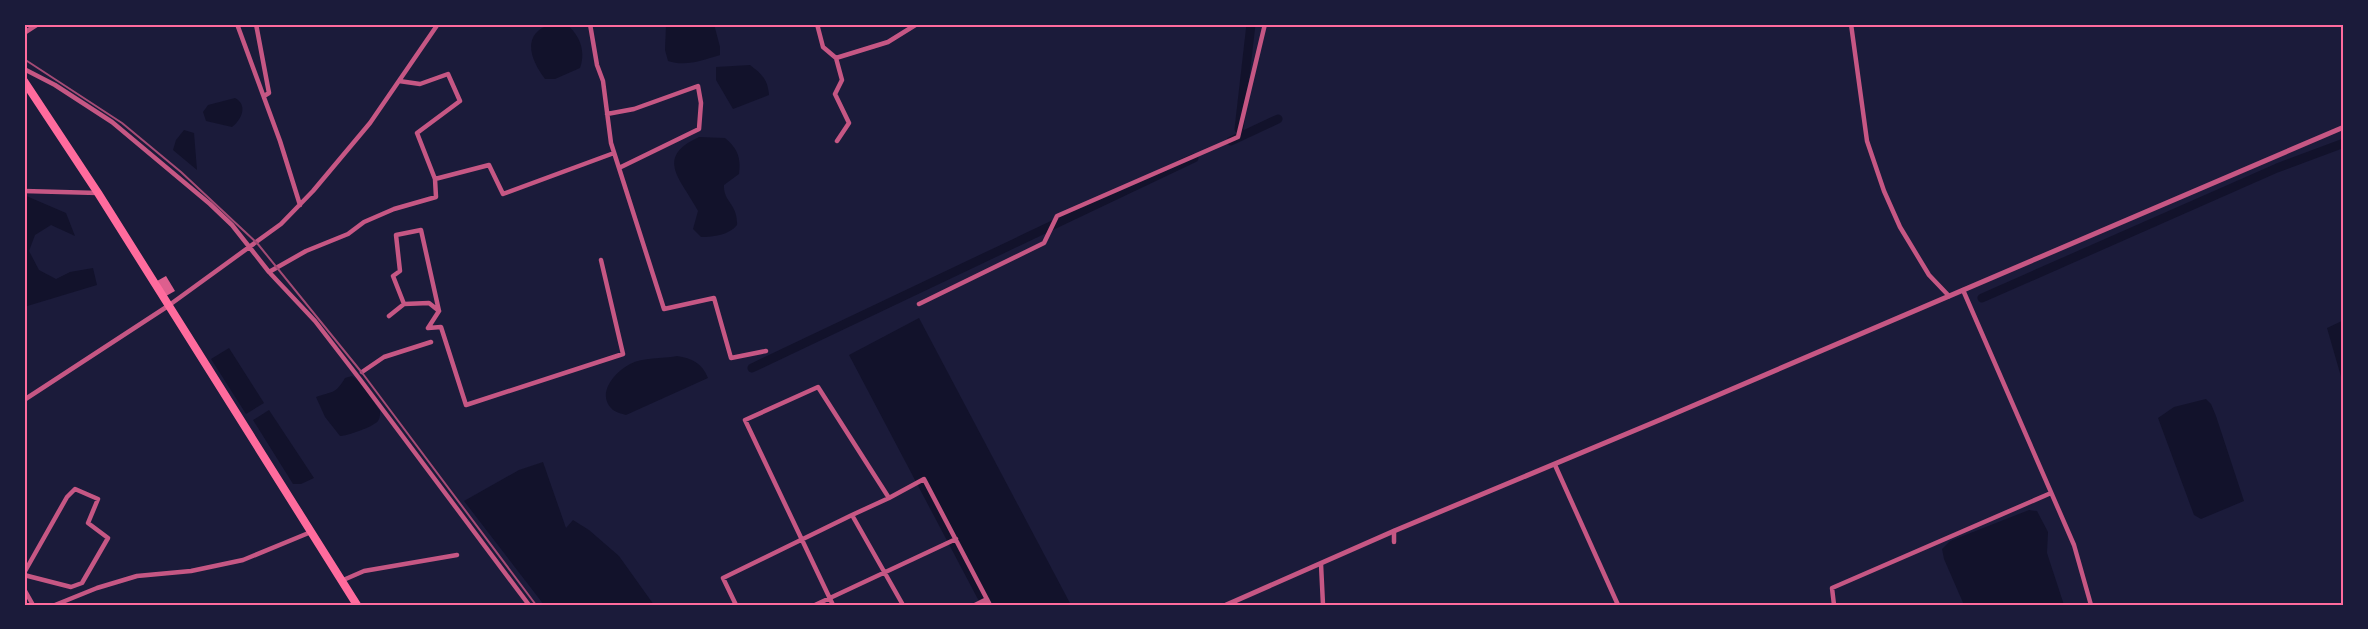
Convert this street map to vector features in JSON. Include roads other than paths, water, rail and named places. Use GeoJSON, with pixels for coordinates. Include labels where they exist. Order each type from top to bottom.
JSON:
{"type":"FeatureCollection","features":[{"type":"Feature","properties":{"kind":"highway"},"geometry":{"type":"LineString","coordinates":[[24,81],[98,193],[357,605]]}},
{"type":"Feature","properties":{"kind":"street"},"geometry":{"type":"LineString","coordinates":[[24,33],[38,24]]}},
{"type":"Feature","properties":{"kind":"street"},"geometry":{"type":"LineString","coordinates":[[237,24],[264,96],[300,205]]}},
{"type":"Feature","properties":{"kind":"street"},"geometry":{"type":"LineString","coordinates":[[256,24],[269,93],[264,96]]}},
{"type":"Feature","properties":{"kind":"street"},"geometry":{"type":"LineString","coordinates":[[24,400],[168,306],[281,224],[370,123],[438,24]]}},
{"type":"Feature","properties":{"kind":"street"},"geometry":{"type":"LineString","coordinates":[[590,24],[597,65],[603,81],[614,153],[664,309],[714,298],[731,358],[766,351]]}},
{"type":"Feature","properties":{"kind":"street"},"geometry":{"type":"LineString","coordinates":[[817,24],[823,47],[836,58],[842,80],[835,94],[849,123],[837,141]]}},
{"type":"Feature","properties":{"kind":"street"},"geometry":{"type":"LineString","coordinates":[[836,58],[888,42],[917,24]]}},
{"type":"Feature","properties":{"kind":"street"},"geometry":{"type":"LineString","coordinates":[[919,304],[1044,243],[1057,216],[1238,137],[1265,24]]}},
{"type":"Feature","properties":{"kind":"street"},"geometry":{"type":"LineString","coordinates":[[1851,24],[1867,141],[1884,191],[1905,237],[1929,275],[1949,296]]}},
{"type":"Feature","properties":{"kind":"street"},"geometry":{"type":"LineString","coordinates":[[24,69],[55,85],[112,122],[210,204],[251,247],[269,272],[315,321],[529,605]]}},
{"type":"Feature","properties":{"kind":"street"},"geometry":{"type":"LineString","coordinates":[[269,272],[306,250],[348,234],[364,222],[394,209],[436,197],[435,178],[417,133],[460,101],[448,74],[420,84],[399,81]]}},
{"type":"Feature","properties":{"kind":"street"},"geometry":{"type":"LineString","coordinates":[[607,114],[634,110],[698,86],[701,103],[699,129],[621,166]]}},
{"type":"Feature","properties":{"kind":"street"},"geometry":{"type":"LineString","coordinates":[[1226,605],[1394,531],[1555,465],[2344,127]]}},
{"type":"Feature","properties":{"kind":"street"},"geometry":{"type":"LineString","coordinates":[[435,178],[489,165],[503,194],[614,153]]}},
{"type":"Feature","properties":{"kind":"street"},"geometry":{"type":"LineString","coordinates":[[24,191],[98,193]]}},
{"type":"Feature","properties":{"kind":"street"},"geometry":{"type":"LineString","coordinates":[[404,304],[393,276],[400,271],[396,235],[421,230],[439,311],[428,328],[441,327],[466,405],[623,354],[601,260]]}},
{"type":"Feature","properties":{"kind":"street"},"geometry":{"type":"LineString","coordinates":[[1963,290],[2074,545],[2091,605]]}},
{"type":"Feature","properties":{"kind":"street"},"geometry":{"type":"LineString","coordinates":[[389,316],[404,304],[429,303],[439,311]]}},
{"type":"Feature","properties":{"kind":"street"},"geometry":{"type":"LineString","coordinates":[[362,372],[384,357],[430,342]]}},
{"type":"Feature","properties":{"kind":"street"},"geometry":{"type":"LineString","coordinates":[[833,605],[745,420],[818,387],[889,498]]}},
{"type":"Feature","properties":{"kind":"street"},"geometry":{"type":"LineString","coordinates":[[1555,465],[1618,605]]}},
{"type":"Feature","properties":{"kind":"street"},"geometry":{"type":"LineString","coordinates":[[736,605],[723,578],[924,479],[990,605]]}},
{"type":"Feature","properties":{"kind":"street"},"geometry":{"type":"LineString","coordinates":[[75,489],[98,499],[88,523],[108,538],[82,583],[71,587],[24,574],[67,497],[75,489]]}},
{"type":"Feature","properties":{"kind":"street"},"geometry":{"type":"LineString","coordinates":[[1834,605],[1832,588],[2051,493]]}},
{"type":"Feature","properties":{"kind":"street"},"geometry":{"type":"LineString","coordinates":[[852,515],[903,605]]}},
{"type":"Feature","properties":{"kind":"street"},"geometry":{"type":"LineString","coordinates":[[1394,531],[1394,542]]}},
{"type":"Feature","properties":{"kind":"street"},"geometry":{"type":"LineString","coordinates":[[55,605],[137,576],[191,571],[243,560],[311,532]]}},
{"type":"Feature","properties":{"kind":"street"},"geometry":{"type":"LineString","coordinates":[[815,605],[956,539]]}},
{"type":"Feature","properties":{"kind":"street"},"geometry":{"type":"LineString","coordinates":[[341,580],[364,571],[457,555]]}},
{"type":"Feature","properties":{"kind":"street"},"geometry":{"type":"LineString","coordinates":[[1321,564],[1323,605]]}},
{"type":"Feature","properties":{"kind":"street"},"geometry":{"type":"LineString","coordinates":[[24,589],[33,605]]}},
{"type":"Feature","properties":{"kind":"street"},"geometry":{"type":"LineString","coordinates":[[975,605],[987,599]]}},
{"type":"Feature","properties":{"kind":"waterway"},"geometry":{"type":"LineString","coordinates":[[1239,129],[1251,24]]}},
{"type":"Feature","properties":{"kind":"waterway"},"geometry":{"type":"LineString","coordinates":[[1231,141],[1278,119]]}},
{"type":"Feature","properties":{"kind":"waterway"},"geometry":{"type":"LineString","coordinates":[[1982,298],[2277,168],[2344,143]]}},
{"type":"Feature","properties":{"kind":"waterway"},"geometry":{"type":"LineString","coordinates":[[752,368],[1194,158]]}},
{"type":"Feature","properties":{"kind":"railway"},"geometry":{"type":"LineString","coordinates":[[24,59],[122,123],[181,172],[257,243],[363,374],[536,605]]}}]}
